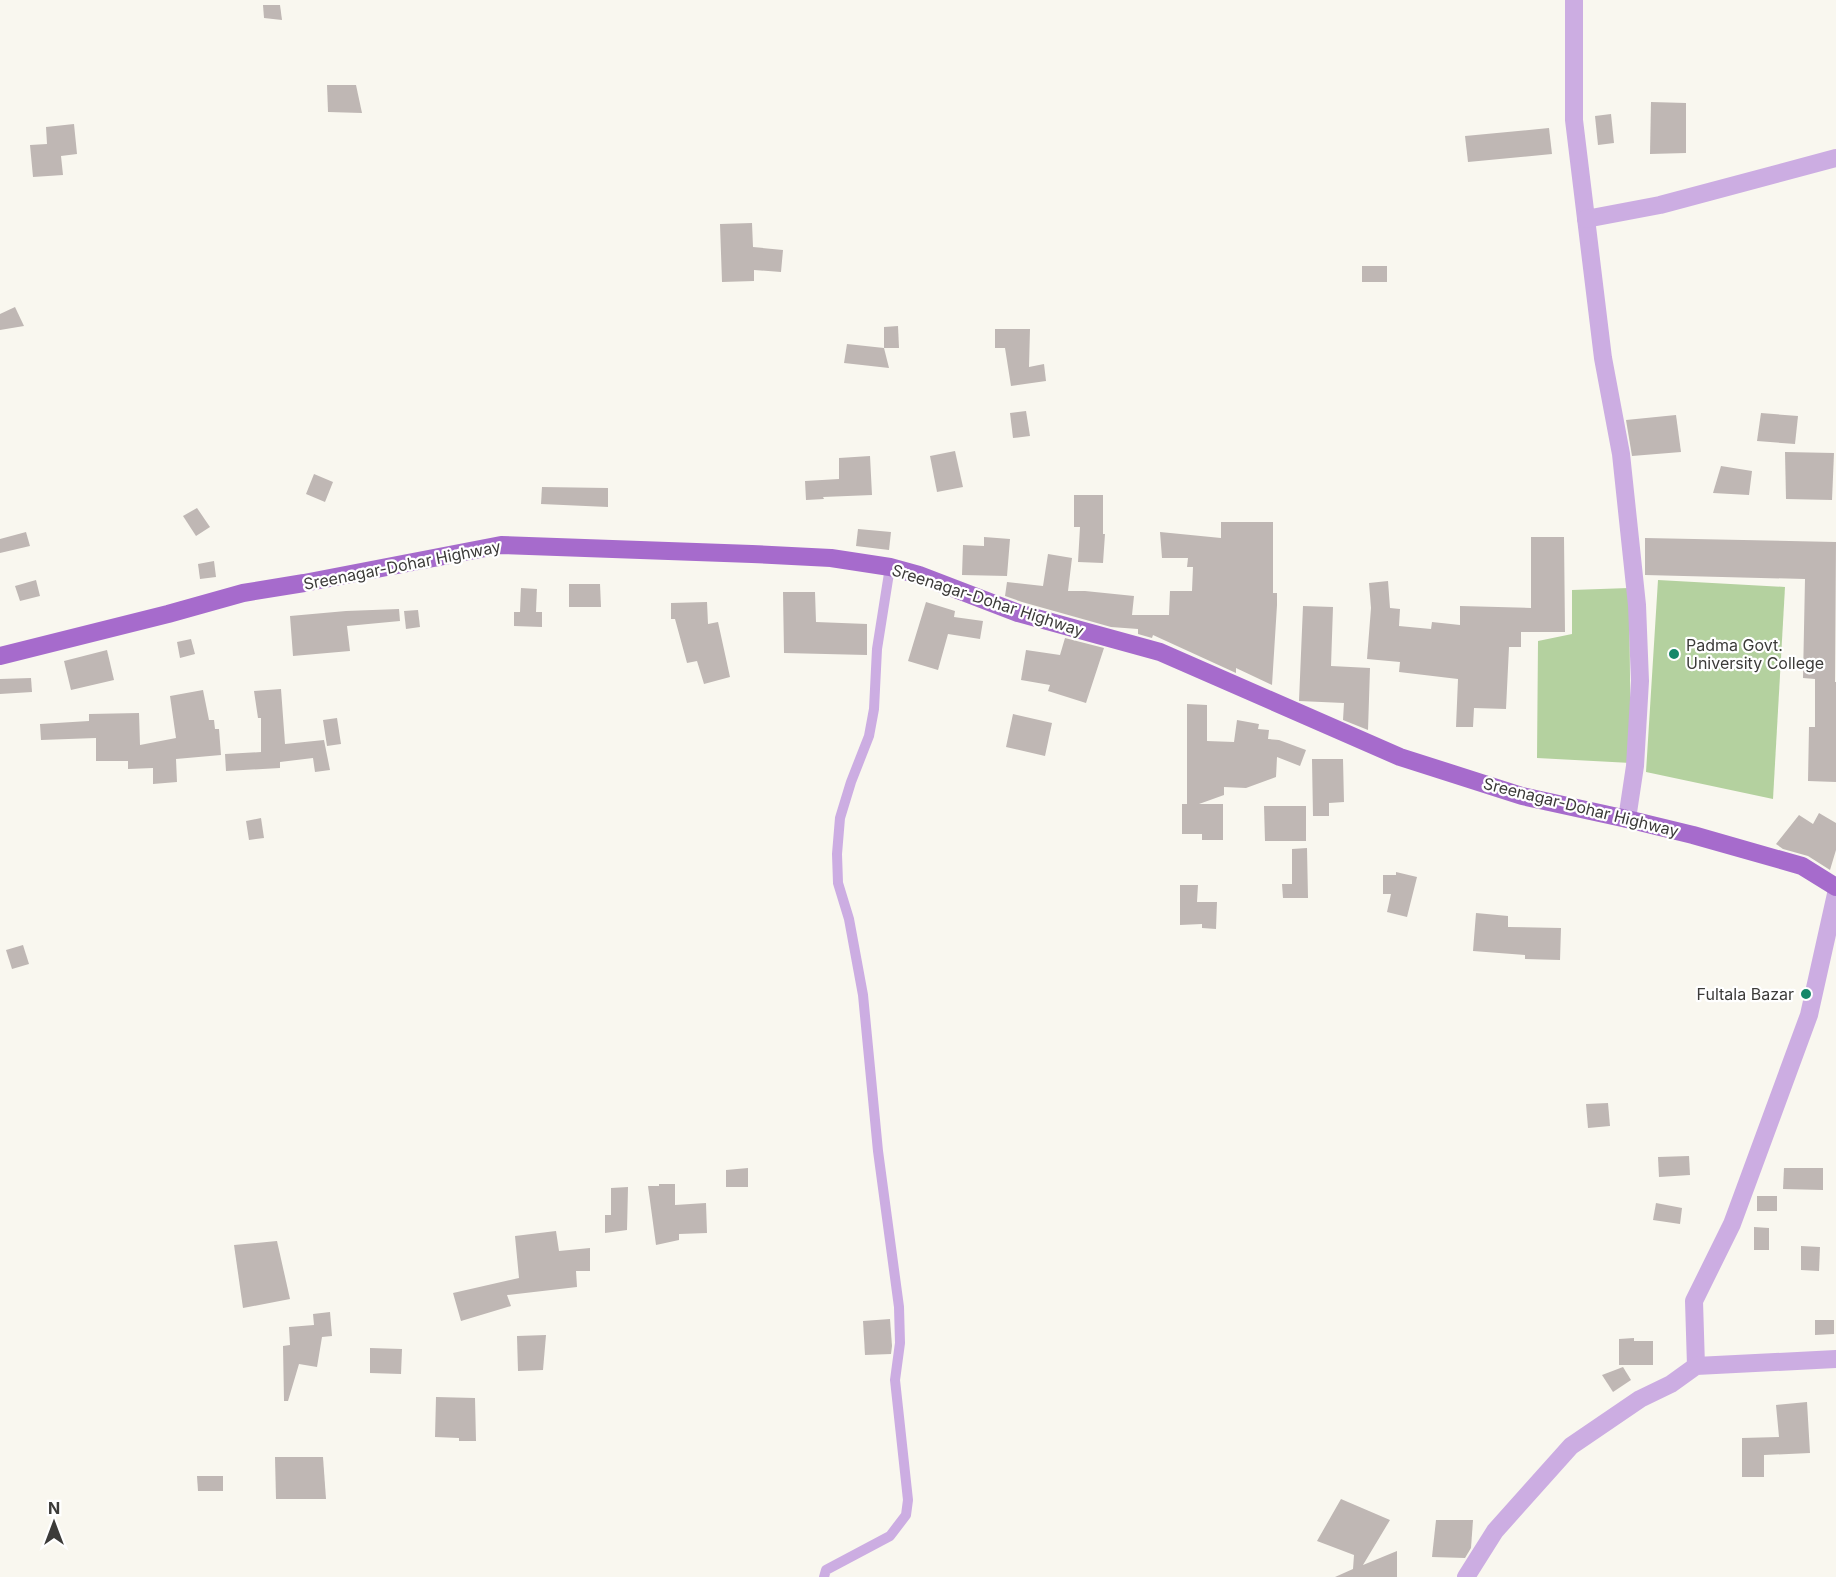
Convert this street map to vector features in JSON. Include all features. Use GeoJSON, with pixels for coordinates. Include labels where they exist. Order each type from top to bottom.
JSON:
{"type":"FeatureCollection","features":[{"type":"Feature","properties":{"kind":"main road","name":"Sreenagar-Dohar Highway"},"geometry":{"type":"LineString","coordinates":[[0,656],[243,593],[304,584],[501,544],[831,558],[890,567],[920,575],[1018,612],[1160,652],[1400,757],[1522,796],[1627,819],[1802,866],[1836,887]]}},
{"type":"Feature","properties":{"kind":"street"},"geometry":{"type":"LineString","coordinates":[[1574,0],[1574,120],[1603,358],[1621,454],[1637,605],[1640,681],[1635,766],[1627,819]]}},
{"type":"Feature","properties":{"kind":"street"},"geometry":{"type":"LineString","coordinates":[[1586,219],[1660,205],[1836,158]]}},
{"type":"Feature","properties":{"kind":"street"},"geometry":{"type":"LineString","coordinates":[[1695,1366],[1694,1301],[1732,1224],[1809,1016],[1836,894]]}},
{"type":"Feature","properties":{"kind":"street"},"geometry":{"type":"LineString","coordinates":[[1466,1577],[1495,1531],[1571,1446],[1640,1399],[1671,1384],[1695,1366],[1836,1359]]}},
{"type":"Feature","properties":{"kind":"lane"},"geometry":{"type":"LineString","coordinates":[[824,1577],[826,1570],[890,1536],[906,1515],[908,1500],[895,1380],[900,1343],[899,1307],[878,1151],[863,995],[849,919],[838,883],[837,854],[840,818],[850,782],[868,736],[874,709],[877,649],[890,567]]}},
{"type":"Feature","properties":{"kind":"green space"},"geometry":{"type":"Polygon","coordinates":[[[1658,580],[1785,587],[1773,799],[1646,772],[1658,580]]]}},
{"type":"Feature","properties":{"kind":"green space"},"geometry":{"type":"Polygon","coordinates":[[[1629,588],[1631,763],[1537,758],[1538,641],[1572,634],[1572,590],[1629,588]]]}},
{"type":"Feature","properties":{"kind":"building"},"geometry":{"type":"Polygon","coordinates":[[[263,5],[280,5],[282,20],[264,18],[263,5]]]}},
{"type":"Feature","properties":{"kind":"building"},"geometry":{"type":"Polygon","coordinates":[[[327,85],[356,85],[362,113],[328,112],[327,85]]]}},
{"type":"Feature","properties":{"kind":"building"},"geometry":{"type":"Polygon","coordinates":[[[1651,102],[1686,103],[1686,153],[1650,154],[1651,102]]]}},
{"type":"Feature","properties":{"kind":"building"},"geometry":{"type":"Polygon","coordinates":[[[1611,114],[1614,143],[1598,145],[1595,116],[1611,114]]]}},
{"type":"Feature","properties":{"kind":"building"},"geometry":{"type":"Polygon","coordinates":[[[74,124],[77,154],[61,156],[63,175],[33,177],[30,145],[47,144],[46,127],[74,124]]]}},
{"type":"Feature","properties":{"kind":"building"},"geometry":{"type":"Polygon","coordinates":[[[1549,128],[1552,154],[1468,162],[1465,136],[1549,128]]]}},
{"type":"Feature","properties":{"kind":"building"},"geometry":{"type":"Polygon","coordinates":[[[752,223],[753,247],[783,250],[781,272],[754,270],[754,281],[722,282],[720,224],[752,223]]]}},
{"type":"Feature","properties":{"kind":"building"},"geometry":{"type":"Polygon","coordinates":[[[1362,266],[1387,266],[1387,282],[1362,282],[1362,266]]]}},
{"type":"Feature","properties":{"kind":"building"},"geometry":{"type":"Polygon","coordinates":[[[15,307],[24,326],[0,330],[0,314],[15,307]]]}},
{"type":"Feature","properties":{"kind":"building"},"geometry":{"type":"Polygon","coordinates":[[[898,326],[899,348],[884,348],[884,327],[898,326]]]}},
{"type":"Feature","properties":{"kind":"building"},"geometry":{"type":"Polygon","coordinates":[[[995,329],[1030,329],[1029,367],[1044,364],[1046,381],[1011,386],[1005,348],[995,348],[995,329]]]}},
{"type":"Feature","properties":{"kind":"building"},"geometry":{"type":"Polygon","coordinates":[[[847,344],[884,348],[889,368],[844,363],[847,344]]]}},
{"type":"Feature","properties":{"kind":"building"},"geometry":{"type":"Polygon","coordinates":[[[1026,411],[1030,436],[1013,438],[1010,413],[1026,411]]]}},
{"type":"Feature","properties":{"kind":"building"},"geometry":{"type":"Polygon","coordinates":[[[1761,413],[1798,416],[1795,444],[1757,441],[1761,413]]]}},
{"type":"Feature","properties":{"kind":"building"},"geometry":{"type":"Polygon","coordinates":[[[1676,415],[1681,452],[1632,456],[1626,420],[1676,415]]]}},
{"type":"Feature","properties":{"kind":"building"},"geometry":{"type":"Polygon","coordinates":[[[955,451],[963,487],[937,492],[930,456],[955,451]]]}},
{"type":"Feature","properties":{"kind":"building"},"geometry":{"type":"Polygon","coordinates":[[[1785,452],[1834,453],[1832,500],[1786,499],[1785,452]]]}},
{"type":"Feature","properties":{"kind":"building"},"geometry":{"type":"Polygon","coordinates":[[[870,456],[872,495],[806,500],[805,481],[839,479],[839,458],[870,456]]]}},
{"type":"Feature","properties":{"kind":"building"},"geometry":{"type":"Polygon","coordinates":[[[1721,466],[1752,471],[1749,495],[1713,493],[1721,466]]]}},
{"type":"Feature","properties":{"kind":"building"},"geometry":{"type":"Polygon","coordinates":[[[314,474],[333,482],[325,502],[306,494],[314,474]]]}},
{"type":"Feature","properties":{"kind":"building"},"geometry":{"type":"Polygon","coordinates":[[[542,487],[608,488],[608,507],[541,504],[542,487]]]}},
{"type":"Feature","properties":{"kind":"building"},"geometry":{"type":"Polygon","coordinates":[[[1074,495],[1103,495],[1103,534],[1105,534],[1103,563],[1078,562],[1080,527],[1074,527],[1074,495]]]}},
{"type":"Feature","properties":{"kind":"building"},"geometry":{"type":"Polygon","coordinates":[[[197,508],[210,527],[196,536],[183,516],[197,508]]]}},
{"type":"Feature","properties":{"kind":"building"},"geometry":{"type":"Polygon","coordinates":[[[1221,522],[1273,522],[1273,593],[1277,593],[1277,605],[1272,685],[1236,668],[1236,673],[1153,635],[1152,638],[1138,634],[1138,629],[1111,627],[1005,596],[1007,582],[1043,586],[1048,554],[1072,558],[1068,591],[1134,596],[1132,615],[1169,615],[1170,591],[1192,591],[1193,567],[1187,567],[1188,558],[1162,558],[1160,532],[1221,538],[1221,522]]]}},
{"type":"Feature","properties":{"kind":"building"},"geometry":{"type":"Polygon","coordinates":[[[858,529],[891,532],[889,550],[856,546],[858,529]]]}},
{"type":"Feature","properties":{"kind":"building"},"geometry":{"type":"Polygon","coordinates":[[[26,532],[30,546],[0,553],[0,539],[26,532]]]}},
{"type":"Feature","properties":{"kind":"building"},"geometry":{"type":"Polygon","coordinates":[[[984,537],[1010,539],[1007,576],[962,575],[963,545],[984,546],[984,537]]]}},
{"type":"Feature","properties":{"kind":"building"},"geometry":{"type":"Polygon","coordinates":[[[1531,537],[1564,537],[1565,632],[1521,632],[1521,647],[1509,647],[1506,709],[1474,708],[1473,727],[1456,727],[1458,679],[1399,672],[1400,662],[1367,659],[1371,608],[1369,583],[1388,581],[1390,608],[1400,609],[1399,626],[1431,629],[1432,622],[1460,625],[1460,606],[1531,608],[1531,537]]]}},
{"type":"Feature","properties":{"kind":"building"},"geometry":{"type":"Polygon","coordinates":[[[1645,538],[1836,542],[1836,782],[1808,781],[1809,727],[1815,727],[1815,679],[1803,678],[1805,579],[1645,575],[1645,538]]]}},
{"type":"Feature","properties":{"kind":"building"},"geometry":{"type":"Polygon","coordinates":[[[214,561],[216,577],[200,579],[198,564],[214,561]]]}},
{"type":"Feature","properties":{"kind":"building"},"geometry":{"type":"Polygon","coordinates":[[[36,580],[40,596],[20,601],[15,586],[36,580]]]}},
{"type":"Feature","properties":{"kind":"building"},"geometry":{"type":"Polygon","coordinates":[[[569,584],[600,584],[601,607],[569,607],[569,584]]]}},
{"type":"Feature","properties":{"kind":"building"},"geometry":{"type":"Polygon","coordinates":[[[521,588],[537,589],[536,612],[542,612],[542,627],[514,626],[514,612],[520,612],[521,588]]]}},
{"type":"Feature","properties":{"kind":"building"},"geometry":{"type":"Polygon","coordinates":[[[783,592],[815,592],[816,622],[867,624],[867,655],[784,653],[783,592]]]}},
{"type":"Feature","properties":{"kind":"building"},"geometry":{"type":"Polygon","coordinates":[[[707,602],[708,624],[718,622],[730,677],[704,684],[697,661],[687,663],[675,619],[671,619],[671,603],[707,602]]]}},
{"type":"Feature","properties":{"kind":"building"},"geometry":{"type":"Polygon","coordinates":[[[926,602],[955,611],[954,617],[983,621],[980,639],[948,634],[938,670],[908,661],[926,602]]]}},
{"type":"Feature","properties":{"kind":"building"},"geometry":{"type":"Polygon","coordinates":[[[1303,606],[1333,607],[1331,666],[1370,668],[1368,730],[1343,720],[1344,703],[1299,701],[1303,606]]]}},
{"type":"Feature","properties":{"kind":"building"},"geometry":{"type":"Polygon","coordinates":[[[399,609],[400,621],[347,626],[350,651],[293,656],[290,616],[399,609]]]}},
{"type":"Feature","properties":{"kind":"building"},"geometry":{"type":"Polygon","coordinates":[[[418,610],[420,627],[406,629],[404,611],[418,610]]]}},
{"type":"Feature","properties":{"kind":"building"},"geometry":{"type":"Polygon","coordinates":[[[1065,638],[1104,648],[1086,703],[1048,691],[1050,685],[1021,680],[1026,650],[1060,655],[1065,638]]]}},
{"type":"Feature","properties":{"kind":"building"},"geometry":{"type":"Polygon","coordinates":[[[191,639],[195,654],[180,658],[177,642],[191,639]]]}},
{"type":"Feature","properties":{"kind":"building"},"geometry":{"type":"Polygon","coordinates":[[[107,650],[114,680],[71,690],[64,661],[107,650]]]}},
{"type":"Feature","properties":{"kind":"building"},"geometry":{"type":"Polygon","coordinates":[[[31,678],[32,692],[0,694],[0,679],[31,678]]]}},
{"type":"Feature","properties":{"kind":"building"},"geometry":{"type":"Polygon","coordinates":[[[281,689],[285,744],[324,740],[330,770],[315,772],[313,758],[280,762],[280,768],[226,771],[225,754],[261,752],[261,718],[258,718],[254,691],[281,689]]]}},
{"type":"Feature","properties":{"kind":"building"},"geometry":{"type":"Polygon","coordinates":[[[203,690],[209,720],[214,720],[215,729],[219,729],[221,755],[176,759],[177,782],[153,784],[153,768],[128,769],[128,761],[96,761],[96,738],[41,740],[40,724],[89,721],[89,714],[139,713],[140,745],[176,738],[170,696],[203,690]]]}},
{"type":"Feature","properties":{"kind":"building"},"geometry":{"type":"Polygon","coordinates":[[[1187,704],[1207,705],[1207,741],[1234,742],[1237,720],[1259,724],[1258,729],[1269,730],[1268,739],[1279,740],[1306,750],[1300,766],[1277,757],[1276,777],[1246,788],[1224,787],[1224,795],[1199,804],[1223,804],[1223,840],[1202,840],[1202,834],[1182,834],[1182,804],[1187,804],[1187,704]]]}},
{"type":"Feature","properties":{"kind":"building"},"geometry":{"type":"Polygon","coordinates":[[[1013,714],[1052,723],[1045,756],[1006,747],[1013,714]]]}},
{"type":"Feature","properties":{"kind":"building"},"geometry":{"type":"Polygon","coordinates":[[[337,718],[341,744],[327,746],[323,720],[337,718]]]}},
{"type":"Feature","properties":{"kind":"building"},"geometry":{"type":"Polygon","coordinates":[[[1312,759],[1343,759],[1344,802],[1329,803],[1329,816],[1313,816],[1312,759]]]}},
{"type":"Feature","properties":{"kind":"building"},"geometry":{"type":"Polygon","coordinates":[[[1264,806],[1306,806],[1306,841],[1265,841],[1264,806]]]}},
{"type":"Feature","properties":{"kind":"building"},"geometry":{"type":"Polygon","coordinates":[[[1819,813],[1836,823],[1836,850],[1830,870],[1808,856],[1783,849],[1776,844],[1799,815],[1813,824],[1819,813]]]}},
{"type":"Feature","properties":{"kind":"building"},"geometry":{"type":"Polygon","coordinates":[[[261,818],[264,838],[249,840],[246,821],[261,818]]]}},
{"type":"Feature","properties":{"kind":"building"},"geometry":{"type":"Polygon","coordinates":[[[1307,848],[1308,898],[1283,898],[1282,884],[1292,884],[1292,849],[1307,848]]]}},
{"type":"Feature","properties":{"kind":"building"},"geometry":{"type":"Polygon","coordinates":[[[1396,872],[1417,877],[1407,917],[1387,912],[1391,894],[1383,894],[1383,875],[1396,875],[1396,872]]]}},
{"type":"Feature","properties":{"kind":"building"},"geometry":{"type":"Polygon","coordinates":[[[1180,885],[1198,885],[1197,902],[1217,902],[1216,929],[1202,928],[1202,924],[1180,925],[1180,885]]]}},
{"type":"Feature","properties":{"kind":"building"},"geometry":{"type":"Polygon","coordinates":[[[1476,913],[1508,916],[1508,927],[1561,928],[1560,960],[1525,959],[1525,955],[1473,951],[1476,913]]]}},
{"type":"Feature","properties":{"kind":"building"},"geometry":{"type":"Polygon","coordinates":[[[23,945],[29,964],[12,969],[6,950],[23,945]]]}},
{"type":"Feature","properties":{"kind":"building"},"geometry":{"type":"Polygon","coordinates":[[[1608,1103],[1610,1126],[1588,1128],[1586,1104],[1608,1103]]]}},
{"type":"Feature","properties":{"kind":"building"},"geometry":{"type":"Polygon","coordinates":[[[1689,1156],[1690,1175],[1659,1177],[1658,1157],[1689,1156]]]}},
{"type":"Feature","properties":{"kind":"building"},"geometry":{"type":"Polygon","coordinates":[[[748,1168],[748,1187],[726,1187],[726,1170],[748,1168]]]}},
{"type":"Feature","properties":{"kind":"building"},"geometry":{"type":"Polygon","coordinates":[[[1784,1168],[1823,1168],[1823,1190],[1783,1189],[1784,1168]]]}},
{"type":"Feature","properties":{"kind":"building"},"geometry":{"type":"Polygon","coordinates":[[[659,1184],[675,1184],[675,1205],[706,1203],[707,1233],[679,1234],[679,1240],[656,1245],[648,1186],[659,1186],[659,1184]]]}},
{"type":"Feature","properties":{"kind":"building"},"geometry":{"type":"Polygon","coordinates":[[[628,1187],[627,1230],[605,1233],[605,1215],[611,1215],[611,1188],[628,1187]]]}},
{"type":"Feature","properties":{"kind":"building"},"geometry":{"type":"Polygon","coordinates":[[[1757,1196],[1777,1196],[1777,1211],[1757,1211],[1757,1196]]]}},
{"type":"Feature","properties":{"kind":"building"},"geometry":{"type":"Polygon","coordinates":[[[1656,1203],[1682,1208],[1680,1224],[1653,1220],[1656,1203]]]}},
{"type":"Feature","properties":{"kind":"building"},"geometry":{"type":"Polygon","coordinates":[[[1754,1227],[1769,1228],[1769,1250],[1754,1250],[1754,1227]]]}},
{"type":"Feature","properties":{"kind":"building"},"geometry":{"type":"Polygon","coordinates":[[[556,1231],[559,1251],[590,1248],[590,1271],[576,1271],[577,1287],[507,1295],[511,1306],[461,1321],[453,1293],[519,1278],[515,1236],[556,1231]]]}},
{"type":"Feature","properties":{"kind":"building"},"geometry":{"type":"Polygon","coordinates":[[[277,1241],[290,1299],[243,1308],[234,1245],[277,1241]]]}},
{"type":"Feature","properties":{"kind":"building"},"geometry":{"type":"Polygon","coordinates":[[[1801,1246],[1820,1247],[1819,1271],[1801,1270],[1801,1246]]]}},
{"type":"Feature","properties":{"kind":"building"},"geometry":{"type":"Polygon","coordinates":[[[330,1312],[332,1336],[322,1337],[317,1367],[299,1364],[288,1401],[284,1401],[283,1346],[290,1345],[289,1327],[314,1325],[313,1314],[330,1312]]]}},
{"type":"Feature","properties":{"kind":"building"},"geometry":{"type":"Polygon","coordinates":[[[890,1319],[891,1354],[865,1355],[863,1321],[890,1319]]]}},
{"type":"Feature","properties":{"kind":"building"},"geometry":{"type":"Polygon","coordinates":[[[1815,1320],[1834,1320],[1834,1334],[1815,1335],[1815,1320]]]}},
{"type":"Feature","properties":{"kind":"building"},"geometry":{"type":"Polygon","coordinates":[[[546,1335],[543,1370],[518,1371],[517,1336],[546,1335]]]}},
{"type":"Feature","properties":{"kind":"building"},"geometry":{"type":"Polygon","coordinates":[[[1634,1338],[1634,1341],[1653,1341],[1653,1365],[1619,1365],[1619,1339],[1634,1338]]]}},
{"type":"Feature","properties":{"kind":"building"},"geometry":{"type":"Polygon","coordinates":[[[370,1348],[402,1349],[401,1374],[370,1373],[370,1348]]]}},
{"type":"Feature","properties":{"kind":"building"},"geometry":{"type":"Polygon","coordinates":[[[1623,1367],[1631,1380],[1613,1392],[1602,1375],[1623,1367]]]}},
{"type":"Feature","properties":{"kind":"building"},"geometry":{"type":"Polygon","coordinates":[[[436,1397],[475,1398],[476,1441],[435,1437],[436,1397]]]}},
{"type":"Feature","properties":{"kind":"building"},"geometry":{"type":"Polygon","coordinates":[[[1807,1402],[1810,1453],[1764,1455],[1764,1477],[1742,1477],[1742,1438],[1779,1437],[1776,1405],[1807,1402]]]}},
{"type":"Feature","properties":{"kind":"building"},"geometry":{"type":"Polygon","coordinates":[[[275,1457],[323,1457],[326,1499],[276,1499],[275,1457]]]}},
{"type":"Feature","properties":{"kind":"building"},"geometry":{"type":"Polygon","coordinates":[[[197,1476],[223,1476],[223,1491],[198,1491],[197,1476]]]}},
{"type":"Feature","properties":{"kind":"building"},"geometry":{"type":"Polygon","coordinates":[[[1341,1499],[1390,1520],[1363,1565],[1397,1551],[1397,1577],[1335,1577],[1353,1569],[1354,1555],[1317,1541],[1341,1499]]]}},
{"type":"Feature","properties":{"kind":"building"},"geometry":{"type":"Polygon","coordinates":[[[1436,1520],[1473,1520],[1471,1548],[1465,1558],[1432,1557],[1436,1520]]]}},
{"type":"Feature","properties":{"kind":"place","name":"Padma Govt. University College"},"geometry":{"type":"Point","coordinates":[1674,654]}},
{"type":"Feature","properties":{"kind":"place","name":"Fultala Bazar"},"geometry":{"type":"Point","coordinates":[1806,994]}}]}
